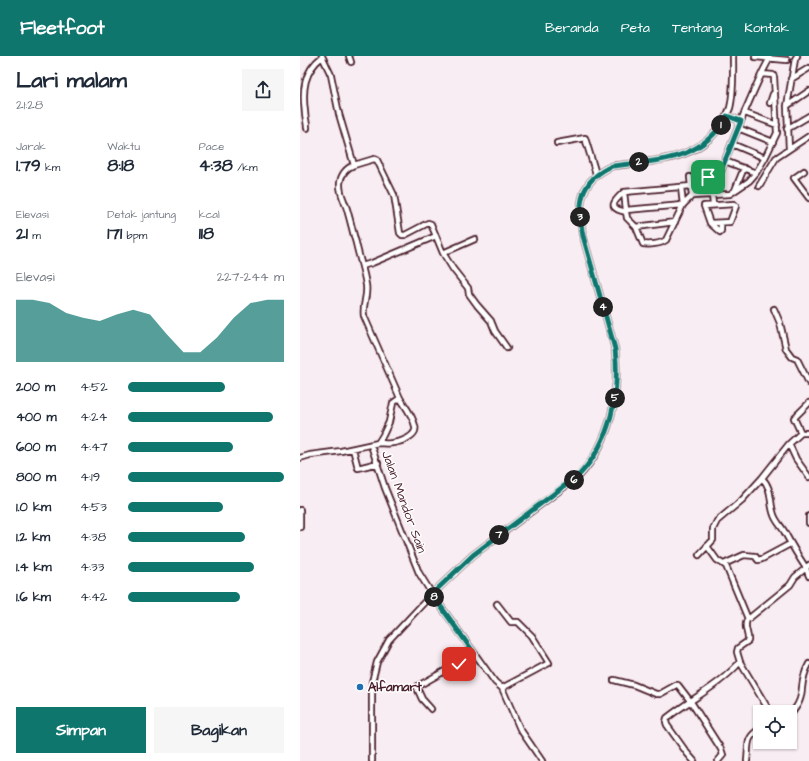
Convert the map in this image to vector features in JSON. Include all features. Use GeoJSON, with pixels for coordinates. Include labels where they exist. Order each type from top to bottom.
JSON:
{"type":"FeatureCollection","features":[{"type":"Feature","properties":{"kind":"street"},"geometry":{"type":"LineString","coordinates":[[349,56],[351,62]]}},
{"type":"Feature","properties":{"kind":"street"},"geometry":{"type":"LineString","coordinates":[[372,761],[372,682],[377,662],[389,640],[432,594],[473,555],[580,474],[592,460],[606,434],[614,402],[616,363],[615,349],[583,236],[579,207],[583,193],[596,174],[612,166],[667,160],[698,148],[713,136],[727,116],[730,106],[733,56]]}},
{"type":"Feature","properties":{"kind":"street"},"geometry":{"type":"LineString","coordinates":[[789,149],[787,106],[795,59],[797,56]]}},
{"type":"Feature","properties":{"kind":"street"},"geometry":{"type":"LineString","coordinates":[[307,128],[304,103],[307,76],[313,64],[322,57],[331,75],[341,119],[354,165]]}},
{"type":"Feature","properties":{"kind":"street"},"geometry":{"type":"LineString","coordinates":[[755,57],[788,60]]}},
{"type":"Feature","properties":{"kind":"street"},"geometry":{"type":"LineString","coordinates":[[763,58],[763,72]]}},
{"type":"Feature","properties":{"kind":"street"},"geometry":{"type":"LineString","coordinates":[[713,200],[722,168],[738,128],[770,58]]}},
{"type":"Feature","properties":{"kind":"street"},"geometry":{"type":"LineString","coordinates":[[792,79],[809,68]]}},
{"type":"Feature","properties":{"kind":"street"},"geometry":{"type":"LineString","coordinates":[[720,223],[720,232],[710,223],[704,206],[713,200],[734,191],[749,181],[765,158],[777,133],[774,76],[763,72]]}},
{"type":"Feature","properties":{"kind":"street"},"geometry":{"type":"LineString","coordinates":[[787,106],[809,91]]}},
{"type":"Feature","properties":{"kind":"street"},"geometry":{"type":"LineString","coordinates":[[774,92],[767,103],[776,106]]}},
{"type":"Feature","properties":{"kind":"street"},"geometry":{"type":"LineString","coordinates":[[789,95],[795,100]]}},
{"type":"Feature","properties":{"kind":"street"},"geometry":{"type":"LineString","coordinates":[[745,113],[777,125]]}},
{"type":"Feature","properties":{"kind":"street"},"geometry":{"type":"LineString","coordinates":[[727,116],[741,121]]}},
{"type":"Feature","properties":{"kind":"street"},"geometry":{"type":"LineString","coordinates":[[787,129],[809,116]]}},
{"type":"Feature","properties":{"kind":"street"},"geometry":{"type":"LineString","coordinates":[[738,128],[773,142]]}},
{"type":"Feature","properties":{"kind":"street"},"geometry":{"type":"LineString","coordinates":[[759,186],[774,161],[809,136]]}},
{"type":"Feature","properties":{"kind":"street"},"geometry":{"type":"LineString","coordinates":[[556,143],[585,138],[596,174]]}},
{"type":"Feature","properties":{"kind":"street"},"geometry":{"type":"LineString","coordinates":[[732,144],[765,158]]}},
{"type":"Feature","properties":{"kind":"street"},"geometry":{"type":"LineString","coordinates":[[378,443],[394,443],[407,438],[415,431],[415,425],[400,398],[364,316],[363,312],[367,295],[366,285],[340,185],[346,169],[374,159],[377,160],[394,195],[400,233],[405,235],[428,223],[431,224],[444,254],[453,269],[468,288],[469,294],[477,306],[491,320],[495,331],[507,348]]}},
{"type":"Feature","properties":{"kind":"street"},"geometry":{"type":"LineString","coordinates":[[725,161],[756,173]]}},
{"type":"Feature","properties":{"kind":"street"},"geometry":{"type":"LineString","coordinates":[[713,200],[708,175],[722,168]]}},
{"type":"Feature","properties":{"kind":"street"},"geometry":{"type":"LineString","coordinates":[[734,191],[744,168]]}},
{"type":"Feature","properties":{"kind":"street"},"geometry":{"type":"LineString","coordinates":[[804,171],[794,178],[809,198]]}},
{"type":"Feature","properties":{"kind":"street"},"geometry":{"type":"LineString","coordinates":[[690,177],[692,196]]}},
{"type":"Feature","properties":{"kind":"street"},"geometry":{"type":"LineString","coordinates":[[683,205],[620,211],[614,207],[613,202],[624,192],[691,186]]}},
{"type":"Feature","properties":{"kind":"street"},"geometry":{"type":"LineString","coordinates":[[681,187],[683,205]]}},
{"type":"Feature","properties":{"kind":"street"},"geometry":{"type":"LineString","coordinates":[[624,192],[628,218],[636,227],[642,244],[663,242],[666,240],[683,205],[692,196]]}},
{"type":"Feature","properties":{"kind":"street"},"geometry":{"type":"LineString","coordinates":[[692,196],[733,203],[735,205],[731,221],[729,223],[710,223]]}},
{"type":"Feature","properties":{"kind":"street"},"geometry":{"type":"LineString","coordinates":[[636,227],[675,222]]}},
{"type":"Feature","properties":{"kind":"street"},"geometry":{"type":"LineString","coordinates":[[362,266],[436,236]]}},
{"type":"Feature","properties":{"kind":"street"},"geometry":{"type":"LineString","coordinates":[[444,254],[475,239]]}},
{"type":"Feature","properties":{"kind":"street"},"geometry":{"type":"LineString","coordinates":[[774,309],[780,323],[786,349],[807,372],[809,383]]}},
{"type":"Feature","properties":{"kind":"street","name":"Jalan Mandor Sain"},"geometry":{"type":"LineString","coordinates":[[400,398],[393,403],[391,407],[389,422],[383,435],[378,443],[371,445],[385,488],[419,573],[474,653],[495,682],[502,688],[520,729],[542,761]]}},
{"type":"Feature","properties":{"kind":"street"},"geometry":{"type":"LineString","coordinates":[[801,433],[794,418],[809,403]]}},
{"type":"Feature","properties":{"kind":"street"},"geometry":{"type":"LineString","coordinates":[[699,554],[713,540],[713,530],[718,522],[742,500],[789,444],[801,433],[809,433]]}},
{"type":"Feature","properties":{"kind":"street"},"geometry":{"type":"LineString","coordinates":[[789,444],[796,459],[809,477]]}},
{"type":"Feature","properties":{"kind":"street"},"geometry":{"type":"LineString","coordinates":[[300,458],[371,445]]}},
{"type":"Feature","properties":{"kind":"street"},"geometry":{"type":"LineString","coordinates":[[354,449],[358,468],[378,463]]}},
{"type":"Feature","properties":{"kind":"street"},"geometry":{"type":"LineString","coordinates":[[762,478],[770,490],[774,515],[790,544],[808,567],[809,576]]}},
{"type":"Feature","properties":{"kind":"street"},"geometry":{"type":"LineString","coordinates":[[300,510],[300,526]]}},
{"type":"Feature","properties":{"kind":"street"},"geometry":{"type":"LineString","coordinates":[[809,516],[809,523]]}},
{"type":"Feature","properties":{"kind":"street"},"geometry":{"type":"LineString","coordinates":[[724,564],[746,555],[755,556],[758,560],[762,559],[790,544]]}},
{"type":"Feature","properties":{"kind":"street"},"geometry":{"type":"LineString","coordinates":[[707,546],[717,560],[724,564],[727,568],[748,619]]}},
{"type":"Feature","properties":{"kind":"street"},"geometry":{"type":"LineString","coordinates":[[766,705],[740,662],[737,649],[748,641],[745,623],[748,619],[790,585],[795,577],[808,567]]}},
{"type":"Feature","properties":{"kind":"street"},"geometry":{"type":"LineString","coordinates":[[497,604],[511,622],[518,622],[527,631],[549,663],[502,688]]}},
{"type":"Feature","properties":{"kind":"street"},"geometry":{"type":"LineString","coordinates":[[431,709],[418,693],[418,686],[459,664],[474,653]]}},
{"type":"Feature","properties":{"kind":"street"},"geometry":{"type":"LineString","coordinates":[[694,761],[667,725],[667,718],[691,702],[734,669],[740,662]]}},
{"type":"Feature","properties":{"kind":"street"},"geometry":{"type":"LineString","coordinates":[[807,689],[805,673],[809,664]]}},
{"type":"Feature","properties":{"kind":"street"},"geometry":{"type":"LineString","coordinates":[[614,680],[634,685],[656,694],[660,694],[677,685],[691,702],[721,749],[723,755],[718,761]]}},
{"type":"Feature","properties":{"kind":"street"},"geometry":{"type":"LineString","coordinates":[[797,709],[805,702]]}},
{"type":"Feature","properties":{"kind":"street"},"geometry":{"type":"LineString","coordinates":[[747,761],[749,739],[753,734]]}},
{"type":"Feature","properties":{"kind":"place","name":"Alfamart"},"geometry":{"type":"Point","coordinates":[360,687]}},
{"type":"Feature","properties":{"kind":"route"},"geometry":{"type":"LineString","coordinates":[[459,664],[474,653],[432,594],[473,555],[587,468],[598,450],[608,428],[616,389],[617,376],[615,349],[583,236],[579,207],[583,193],[596,174],[606,168],[612,166],[667,160],[685,154],[698,148],[713,136],[727,116],[741,121],[722,168],[708,175],[708,177]]}}]}
